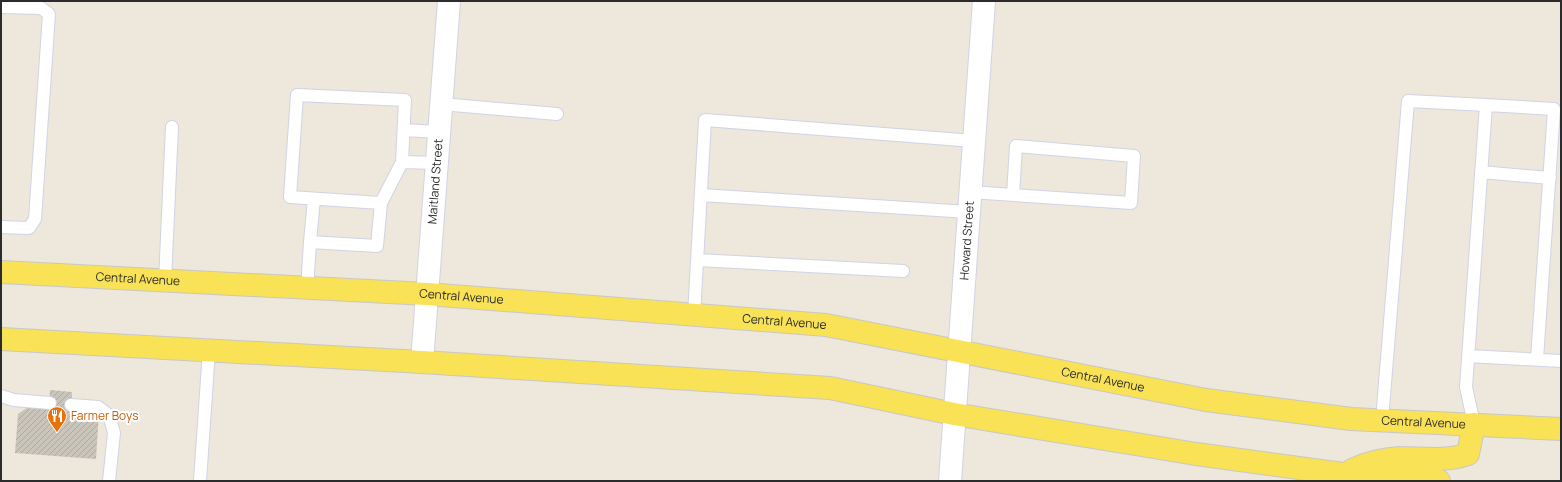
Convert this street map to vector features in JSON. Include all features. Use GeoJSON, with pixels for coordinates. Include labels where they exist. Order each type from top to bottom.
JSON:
{"type":"FeatureCollection","features":[{"type":"Feature","properties":{"kind":"main road","name":"Central Avenue"},"geometry":{"type":"LineString","coordinates":[[1,272],[427,294],[826,325],[960,350],[1206,400],[1351,419],[1474,424],[1561,430]]}},
{"type":"Feature","properties":{"kind":"main road"},"geometry":{"type":"LineString","coordinates":[[1,338],[422,362],[830,388],[954,414],[1196,454],[1343,474],[1439,481]]}},
{"type":"Feature","properties":{"kind":"main road"},"geometry":{"type":"LineString","coordinates":[[1343,474],[1369,463],[1398,458],[1455,459],[1468,454],[1474,424]]}},
{"type":"Feature","properties":{"kind":"street","name":"Maitland Street"},"geometry":{"type":"LineString","coordinates":[[422,362],[449,1]]}},
{"type":"Feature","properties":{"kind":"street","name":"Howard Street"},"geometry":{"type":"LineString","coordinates":[[950,481],[984,1]]}},
{"type":"Feature","properties":{"kind":"lane"},"geometry":{"type":"LineString","coordinates":[[1,7],[41,8],[49,14],[35,219],[29,228],[1,227]]}},
{"type":"Feature","properties":{"kind":"lane"},"geometry":{"type":"LineString","coordinates":[[310,242],[377,246],[381,203],[402,162],[405,100],[297,95],[290,197],[381,203]]}},
{"type":"Feature","properties":{"kind":"lane"},"geometry":{"type":"LineString","coordinates":[[1382,420],[1408,101],[1554,109],[1537,359]]}},
{"type":"Feature","properties":{"kind":"lane"},"geometry":{"type":"LineString","coordinates":[[442,104],[557,114]]}},
{"type":"Feature","properties":{"kind":"lane"},"geometry":{"type":"LineString","coordinates":[[1474,424],[1466,387],[1486,105]]}},
{"type":"Feature","properties":{"kind":"lane"},"geometry":{"type":"LineString","coordinates":[[694,315],[705,120],[974,141]]}},
{"type":"Feature","properties":{"kind":"lane"},"geometry":{"type":"LineString","coordinates":[[165,280],[172,127]]}},
{"type":"Feature","properties":{"kind":"lane"},"geometry":{"type":"LineString","coordinates":[[404,130],[439,132]]}},
{"type":"Feature","properties":{"kind":"lane"},"geometry":{"type":"LineString","coordinates":[[701,195],[970,202],[1013,195],[1131,203],[1134,156],[1016,146],[1013,195]]}},
{"type":"Feature","properties":{"kind":"lane"},"geometry":{"type":"LineString","coordinates":[[402,162],[437,163]]}},
{"type":"Feature","properties":{"kind":"lane"},"geometry":{"type":"LineString","coordinates":[[1481,172],[1550,178]]}},
{"type":"Feature","properties":{"kind":"lane"},"geometry":{"type":"LineString","coordinates":[[307,289],[314,199]]}},
{"type":"Feature","properties":{"kind":"lane"},"geometry":{"type":"LineString","coordinates":[[697,260],[903,271]]}},
{"type":"Feature","properties":{"kind":"lane"},"geometry":{"type":"LineString","coordinates":[[200,481],[209,350]]}},
{"type":"Feature","properties":{"kind":"lane"},"geometry":{"type":"LineString","coordinates":[[1468,356],[1561,360]]}},
{"type":"Feature","properties":{"kind":"lane"},"geometry":{"type":"LineString","coordinates":[[1,396],[14,400],[50,403]]}},
{"type":"Feature","properties":{"kind":"lane"},"geometry":{"type":"LineString","coordinates":[[71,405],[98,407],[109,415],[114,434],[108,481]]}},
{"type":"Feature","properties":{"kind":"building","name":"Farmer Boys"},"geometry":{"type":"Polygon","coordinates":[[[50,390],[72,392],[71,410],[99,412],[96,459],[15,453],[18,414],[28,407],[49,409],[50,390]]]}},
{"type":"Feature","properties":{"kind":"place","name":"Farmer Boys"},"geometry":{"type":"Point","coordinates":[57,433]}}]}
